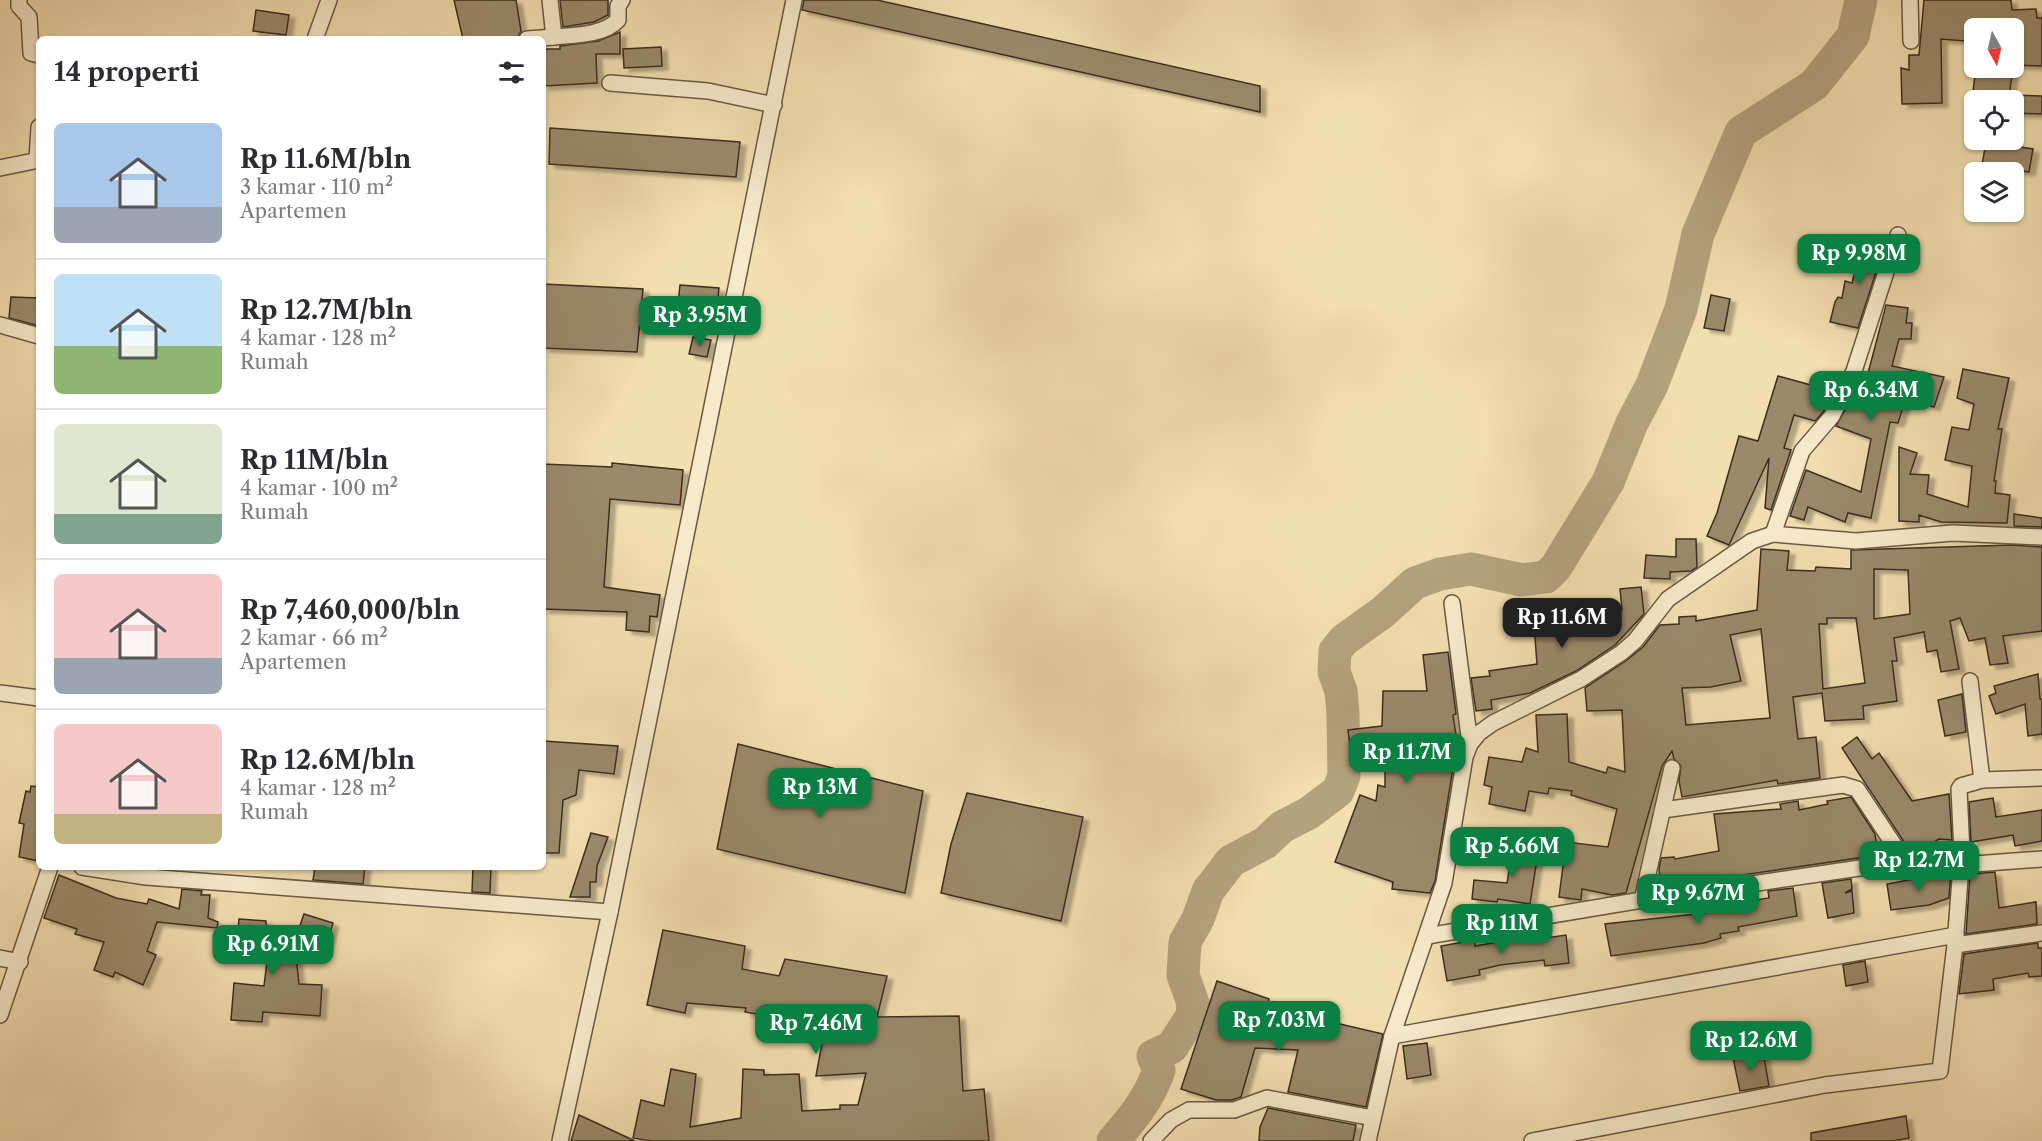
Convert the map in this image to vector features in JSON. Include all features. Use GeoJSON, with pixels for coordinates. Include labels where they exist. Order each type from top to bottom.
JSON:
{"type":"FeatureCollection","features":[{"type":"Feature","properties":{"kind":"street"},"geometry":{"type":"LineString","coordinates":[[19,0],[19,6],[29,17],[31,53],[36,54]]}},
{"type":"Feature","properties":{"kind":"street"},"geometry":{"type":"LineString","coordinates":[[316,36],[329,0]]}},
{"type":"Feature","properties":{"kind":"street"},"geometry":{"type":"LineString","coordinates":[[550,0],[554,36]]}},
{"type":"Feature","properties":{"kind":"street"},"geometry":{"type":"LineString","coordinates":[[546,37],[581,35],[614,25],[618,20],[618,6],[622,0]]}},
{"type":"Feature","properties":{"kind":"street"},"geometry":{"type":"LineString","coordinates":[[560,1141],[610,912],[794,0]]}},
{"type":"Feature","properties":{"kind":"street"},"geometry":{"type":"LineString","coordinates":[[1910,0],[1911,41]]}},
{"type":"Feature","properties":{"kind":"street"},"geometry":{"type":"LineString","coordinates":[[609,84],[708,91],[774,105]]}},
{"type":"Feature","properties":{"kind":"street"},"geometry":{"type":"LineString","coordinates":[[0,168],[36,160]]}},
{"type":"Feature","properties":{"kind":"street"},"geometry":{"type":"LineString","coordinates":[[1773,534],[1802,451],[1832,416],[1854,371],[1898,235]]}},
{"type":"Feature","properties":{"kind":"street"},"geometry":{"type":"LineString","coordinates":[[0,325],[36,335]]}},
{"type":"Feature","properties":{"kind":"street"},"geometry":{"type":"LineString","coordinates":[[1470,744],[1479,733],[1493,723],[1581,679],[1621,653],[1635,641],[1668,599],[1752,541],[1773,534],[1856,541],[1953,533],[2042,537]]}},
{"type":"Feature","properties":{"kind":"street"},"geometry":{"type":"LineString","coordinates":[[1368,1141],[1392,1036],[1444,883],[1455,810],[1470,744],[1452,603]]}},
{"type":"Feature","properties":{"kind":"street"},"geometry":{"type":"LineString","coordinates":[[1970,681],[1982,780]]}},
{"type":"Feature","properties":{"kind":"street"},"geometry":{"type":"LineString","coordinates":[[7,694],[36,698]]}},
{"type":"Feature","properties":{"kind":"street"},"geometry":{"type":"LineString","coordinates":[[1642,900],[1672,768]]}},
{"type":"Feature","properties":{"kind":"street"},"geometry":{"type":"LineString","coordinates":[[1533,1141],[1825,1085],[1940,1071],[1956,940],[1962,859],[1959,789],[1965,784],[1982,780],[2042,778]]}},
{"type":"Feature","properties":{"kind":"street"},"geometry":{"type":"LineString","coordinates":[[1663,810],[1843,784],[1857,789],[1904,860]]}},
{"type":"Feature","properties":{"kind":"street"},"geometry":{"type":"LineString","coordinates":[[1427,936],[1904,860],[2042,858]]}},
{"type":"Feature","properties":{"kind":"street"},"geometry":{"type":"LineString","coordinates":[[0,1015],[20,962],[49,870]]}},
{"type":"Feature","properties":{"kind":"street"},"geometry":{"type":"LineString","coordinates":[[99,870],[146,878],[610,912]]}},
{"type":"Feature","properties":{"kind":"street"},"geometry":{"type":"LineString","coordinates":[[1392,1036],[1956,940],[2042,933]]}},
{"type":"Feature","properties":{"kind":"street"},"geometry":{"type":"LineString","coordinates":[[0,958],[20,962]]}},
{"type":"Feature","properties":{"kind":"street"},"geometry":{"type":"LineString","coordinates":[[1151,1141],[1171,1120],[1189,1110],[1234,1110],[1267,1098],[1373,1118]]}},
{"type":"Feature","properties":{"kind":"building"},"geometry":{"type":"Polygon","coordinates":[[[454,0],[516,0],[521,31],[518,36],[462,36],[454,0]]]}},
{"type":"Feature","properties":{"kind":"building"},"geometry":{"type":"Polygon","coordinates":[[[560,0],[608,0],[608,15],[594,22],[563,27],[560,0]]]}},
{"type":"Feature","properties":{"kind":"building"},"geometry":{"type":"Polygon","coordinates":[[[804,0],[877,0],[1260,86],[1260,112],[802,10],[804,0]]]}},
{"type":"Feature","properties":{"kind":"building"},"geometry":{"type":"Polygon","coordinates":[[[1924,0],[2011,0],[2012,10],[2036,9],[2037,18],[2042,18],[2042,66],[2024,65],[2024,18],[1964,18],[1964,41],[1941,39],[1942,103],[1902,104],[1901,68],[1909,70],[1909,55],[1919,55],[1924,0]]]}},
{"type":"Feature","properties":{"kind":"building"},"geometry":{"type":"Polygon","coordinates":[[[256,10],[289,15],[286,35],[253,31],[256,10]]]}},
{"type":"Feature","properties":{"kind":"building"},"geometry":{"type":"Polygon","coordinates":[[[620,32],[620,54],[596,54],[597,83],[546,86],[546,49],[560,49],[560,46],[598,41],[620,32]]]}},
{"type":"Feature","properties":{"kind":"building"},"geometry":{"type":"Polygon","coordinates":[[[661,47],[662,66],[624,68],[623,49],[661,47]]]}},
{"type":"Feature","properties":{"kind":"building"},"geometry":{"type":"Polygon","coordinates":[[[1975,78],[2012,78],[2010,90],[1973,90],[1975,78]]]}},
{"type":"Feature","properties":{"kind":"building"},"geometry":{"type":"Polygon","coordinates":[[[2024,95],[2042,96],[2042,114],[2024,113],[2024,95]]]}},
{"type":"Feature","properties":{"kind":"building"},"geometry":{"type":"Polygon","coordinates":[[[550,128],[740,142],[736,177],[549,164],[550,128]]]}},
{"type":"Feature","properties":{"kind":"building"},"geometry":{"type":"Polygon","coordinates":[[[2033,149],[2029,172],[2024,171],[2024,162],[1983,162],[1985,150],[2033,149]]]}},
{"type":"Feature","properties":{"kind":"building"},"geometry":{"type":"Polygon","coordinates":[[[1864,236],[1886,241],[1858,328],[1830,322],[1835,302],[1838,297],[1842,298],[1845,281],[1852,283],[1864,236]]]}},
{"type":"Feature","properties":{"kind":"building"},"geometry":{"type":"Polygon","coordinates":[[[546,284],[643,289],[637,352],[546,348],[546,284]]]}},
{"type":"Feature","properties":{"kind":"building"},"geometry":{"type":"Polygon","coordinates":[[[680,285],[719,288],[717,306],[678,304],[680,285]]]}},
{"type":"Feature","properties":{"kind":"building"},"geometry":{"type":"Polygon","coordinates":[[[1711,295],[1730,299],[1724,331],[1704,328],[1711,295]]]}},
{"type":"Feature","properties":{"kind":"building"},"geometry":{"type":"Polygon","coordinates":[[[11,297],[36,298],[36,325],[9,318],[11,297]]]}},
{"type":"Feature","properties":{"kind":"building"},"geometry":{"type":"Polygon","coordinates":[[[1886,305],[1908,308],[1906,323],[1912,323],[1911,339],[1899,339],[1892,366],[1944,377],[1934,407],[1916,401],[1915,403],[1905,401],[1898,423],[1890,422],[1871,518],[1848,513],[1845,522],[1808,507],[1804,520],[1790,516],[1806,470],[1861,492],[1871,439],[1836,426],[1854,394],[1862,396],[1886,305]]]}},
{"type":"Feature","properties":{"kind":"building"},"geometry":{"type":"Polygon","coordinates":[[[693,337],[711,340],[707,357],[689,354],[693,337]]]}},
{"type":"Feature","properties":{"kind":"building"},"geometry":{"type":"Polygon","coordinates":[[[1963,369],[2009,378],[1998,429],[2002,429],[1994,481],[1996,481],[1995,493],[2010,495],[2007,523],[1941,522],[1919,515],[1919,522],[1899,521],[1899,447],[1917,453],[1910,474],[1929,475],[1927,494],[1968,507],[1972,466],[1945,460],[1952,427],[1969,430],[1974,404],[1957,398],[1963,369]]]}},
{"type":"Feature","properties":{"kind":"building"},"geometry":{"type":"Polygon","coordinates":[[[1778,376],[1833,391],[1824,411],[1815,421],[1794,415],[1784,448],[1791,450],[1771,510],[1765,508],[1769,458],[1729,545],[1707,536],[1717,513],[1739,436],[1758,441],[1778,376]]]}},
{"type":"Feature","properties":{"kind":"building"},"geometry":{"type":"Polygon","coordinates":[[[612,463],[683,470],[680,505],[610,499],[604,587],[660,595],[657,617],[650,616],[649,632],[626,630],[627,612],[546,609],[546,464],[612,467],[612,463]]]}},
{"type":"Feature","properties":{"kind":"building"},"geometry":{"type":"Polygon","coordinates":[[[2014,514],[2042,518],[2042,527],[2014,526],[2014,514]]]}},
{"type":"Feature","properties":{"kind":"building"},"geometry":{"type":"Polygon","coordinates":[[[1676,539],[1696,539],[1697,567],[1691,571],[1670,572],[1670,579],[1644,578],[1646,555],[1676,557],[1676,539]]]}},
{"type":"Feature","properties":{"kind":"building"},"geometry":{"type":"Polygon","coordinates":[[[2011,545],[2042,547],[2042,631],[2003,636],[2008,663],[1990,665],[1985,638],[1969,641],[1960,618],[1950,621],[1959,669],[1941,672],[1937,650],[1927,652],[1924,632],[1894,638],[1897,661],[1892,661],[1897,701],[1863,706],[1864,719],[1825,721],[1822,693],[1793,697],[1798,739],[1816,737],[1820,778],[1778,784],[1777,780],[1682,797],[1679,781],[1681,766],[1674,759],[1672,751],[1662,766],[1626,893],[1612,895],[1582,889],[1581,900],[1559,897],[1566,842],[1608,847],[1617,809],[1571,795],[1572,791],[1549,788],[1548,794],[1529,791],[1525,811],[1489,804],[1492,787],[1484,785],[1489,757],[1522,762],[1526,748],[1538,752],[1536,715],[1567,714],[1569,762],[1606,773],[1608,767],[1625,772],[1622,710],[1587,711],[1585,688],[1643,647],[1660,625],[1679,624],[1679,617],[1696,616],[1696,621],[1757,610],[1761,549],[1789,551],[1787,570],[1815,571],[1816,567],[1851,569],[1851,550],[2011,545]],[[1874,569],[1874,619],[1910,614],[1908,570],[1874,569]],[[1827,618],[1827,624],[1819,624],[1823,689],[1865,683],[1856,618],[1827,618]],[[1761,629],[1730,635],[1741,681],[1711,687],[1682,688],[1686,725],[1770,718],[1761,629]]]}},
{"type":"Feature","properties":{"kind":"building"},"geometry":{"type":"Polygon","coordinates":[[[1641,587],[1644,614],[1615,645],[1576,671],[1530,693],[1491,700],[1492,709],[1476,711],[1471,678],[1490,676],[1489,671],[1537,664],[1534,625],[1552,623],[1550,609],[1571,605],[1572,612],[1622,610],[1620,589],[1641,587]]]}},
{"type":"Feature","properties":{"kind":"building"},"geometry":{"type":"Polygon","coordinates":[[[1448,652],[1457,742],[1435,881],[1430,893],[1392,889],[1393,882],[1335,862],[1360,795],[1376,801],[1378,785],[1385,787],[1385,749],[1351,754],[1348,730],[1382,726],[1383,691],[1427,691],[1423,655],[1448,652]]]}},
{"type":"Feature","properties":{"kind":"building"},"geometry":{"type":"Polygon","coordinates":[[[2038,674],[2040,699],[2042,699],[2042,734],[2028,736],[2025,704],[1996,714],[1989,696],[1996,693],[1994,686],[2038,674]]]}},
{"type":"Feature","properties":{"kind":"building"},"geometry":{"type":"Polygon","coordinates":[[[1962,694],[1966,732],[1945,736],[1938,700],[1962,694]]]}},
{"type":"Feature","properties":{"kind":"building"},"geometry":{"type":"Polygon","coordinates":[[[1857,737],[1872,759],[1879,753],[1912,801],[1949,794],[1952,840],[1939,839],[1922,849],[1910,851],[1842,748],[1857,737]]]}},
{"type":"Feature","properties":{"kind":"building"},"geometry":{"type":"Polygon","coordinates":[[[546,741],[618,746],[614,774],[579,770],[576,795],[563,800],[559,853],[546,853],[546,741]]]}},
{"type":"Feature","properties":{"kind":"building"},"geometry":{"type":"Polygon","coordinates":[[[738,744],[923,791],[905,893],[717,849],[738,744]]]}},
{"type":"Feature","properties":{"kind":"building"},"geometry":{"type":"Polygon","coordinates":[[[31,786],[36,787],[36,860],[19,857],[24,824],[19,823],[26,791],[30,792],[31,786]]]}},
{"type":"Feature","properties":{"kind":"building"},"geometry":{"type":"Polygon","coordinates":[[[967,793],[1083,817],[1061,921],[941,893],[951,844],[967,793]]]}},
{"type":"Feature","properties":{"kind":"building"},"geometry":{"type":"Polygon","coordinates":[[[1851,797],[1875,834],[1878,855],[1661,887],[1659,869],[1661,858],[1674,857],[1675,859],[1719,851],[1714,814],[1781,809],[1780,804],[1798,801],[1799,810],[1828,804],[1827,801],[1851,797]]]}},
{"type":"Feature","properties":{"kind":"building"},"geometry":{"type":"Polygon","coordinates":[[[1993,798],[1996,817],[2042,810],[2042,841],[2015,846],[2013,835],[1971,842],[1969,802],[1993,798]]]}},
{"type":"Feature","properties":{"kind":"building"},"geometry":{"type":"Polygon","coordinates":[[[591,833],[608,837],[597,866],[596,882],[590,882],[590,897],[570,897],[591,833]]]}},
{"type":"Feature","properties":{"kind":"building"},"geometry":{"type":"Polygon","coordinates":[[[1514,842],[1539,846],[1530,904],[1498,899],[1497,902],[1472,899],[1474,880],[1507,883],[1514,842]]]}},
{"type":"Feature","properties":{"kind":"building"},"geometry":{"type":"Polygon","coordinates":[[[315,870],[365,870],[363,884],[313,880],[315,870]]]}},
{"type":"Feature","properties":{"kind":"building"},"geometry":{"type":"Polygon","coordinates":[[[473,870],[491,870],[490,893],[472,892],[473,870]]]}},
{"type":"Feature","properties":{"kind":"building"},"geometry":{"type":"Polygon","coordinates":[[[1951,872],[1949,898],[1929,905],[1891,910],[1887,884],[1951,872]]]}},
{"type":"Feature","properties":{"kind":"building"},"geometry":{"type":"Polygon","coordinates":[[[1995,872],[1999,908],[2036,902],[2037,924],[1966,934],[1970,874],[1995,872]]]}},
{"type":"Feature","properties":{"kind":"building"},"geometry":{"type":"Polygon","coordinates":[[[59,875],[116,898],[147,904],[149,899],[179,909],[182,889],[202,891],[201,895],[210,895],[208,918],[218,922],[217,928],[157,922],[147,951],[156,955],[143,985],[115,972],[113,977],[94,970],[104,942],[75,934],[77,929],[44,918],[59,875]]]}},
{"type":"Feature","properties":{"kind":"building"},"geometry":{"type":"Polygon","coordinates":[[[1851,879],[1852,889],[1845,893],[1852,891],[1854,913],[1828,918],[1822,883],[1851,879]]]}},
{"type":"Feature","properties":{"kind":"building"},"geometry":{"type":"Polygon","coordinates":[[[1793,888],[1797,916],[1738,927],[1739,931],[1720,934],[1721,938],[1704,943],[1611,956],[1605,924],[1705,913],[1706,908],[1769,898],[1768,891],[1793,888]]]}},
{"type":"Feature","properties":{"kind":"building"},"geometry":{"type":"Polygon","coordinates":[[[304,914],[333,923],[327,943],[297,934],[304,914]]]}},
{"type":"Feature","properties":{"kind":"building"},"geometry":{"type":"Polygon","coordinates":[[[239,919],[266,921],[266,927],[293,928],[299,984],[322,985],[320,1016],[263,1012],[262,1022],[231,1020],[234,983],[264,986],[268,953],[236,950],[239,919]]]}},
{"type":"Feature","properties":{"kind":"building"},"geometry":{"type":"Polygon","coordinates":[[[663,930],[745,946],[742,969],[779,976],[785,959],[887,976],[877,1017],[959,1016],[963,1091],[984,1089],[989,1141],[651,1141],[633,1138],[641,1100],[664,1106],[671,1069],[696,1074],[690,1127],[741,1118],[743,1069],[764,1070],[764,1075],[799,1074],[802,1111],[840,1109],[840,1105],[858,1105],[866,1073],[816,1076],[823,1038],[799,1031],[800,1026],[767,1021],[768,1016],[745,1012],[746,1008],[687,1003],[685,1013],[647,1005],[663,930]]]}},
{"type":"Feature","properties":{"kind":"building"},"geometry":{"type":"Polygon","coordinates":[[[1538,935],[1539,939],[1566,935],[1569,963],[1545,966],[1544,960],[1500,965],[1479,970],[1480,975],[1447,981],[1441,946],[1475,940],[1475,946],[1538,935]]]}},
{"type":"Feature","properties":{"kind":"building"},"geometry":{"type":"Polygon","coordinates":[[[2038,943],[2038,948],[2042,948],[2042,976],[2029,977],[2028,973],[1993,979],[1994,990],[1959,994],[1964,954],[2038,943]]]}},
{"type":"Feature","properties":{"kind":"building"},"geometry":{"type":"Polygon","coordinates":[[[1865,961],[1868,982],[1846,986],[1843,965],[1865,961]]]}},
{"type":"Feature","properties":{"kind":"building"},"geometry":{"type":"Polygon","coordinates":[[[1217,981],[1269,999],[1264,1019],[1300,1025],[1336,1023],[1383,1034],[1366,1107],[1288,1092],[1298,1050],[1255,1048],[1241,1097],[1232,1100],[1216,1100],[1181,1089],[1217,981]]]}},
{"type":"Feature","properties":{"kind":"building"},"geometry":{"type":"Polygon","coordinates":[[[1427,1043],[1431,1075],[1407,1079],[1403,1046],[1427,1043]]]}},
{"type":"Feature","properties":{"kind":"building"},"geometry":{"type":"Polygon","coordinates":[[[1763,1052],[1769,1086],[1740,1091],[1733,1058],[1763,1052]]]}},
{"type":"Feature","properties":{"kind":"building"},"geometry":{"type":"Polygon","coordinates":[[[1268,1108],[1356,1125],[1353,1141],[1259,1141],[1260,1127],[1268,1108]]]}},
{"type":"Feature","properties":{"kind":"building"},"geometry":{"type":"Polygon","coordinates":[[[579,1115],[635,1141],[571,1141],[579,1115]]]}},
{"type":"Feature","properties":{"kind":"building"},"geometry":{"type":"Polygon","coordinates":[[[1906,1116],[1909,1138],[1893,1141],[1811,1141],[1811,1133],[1906,1116]]]}},
{"type":"Feature","properties":{"kind":"waterway"},"geometry":{"type":"LineString","coordinates":[[1113,1141],[1140,1108],[1155,1080],[1159,1070],[1153,1056],[1172,1047],[1192,1016],[1193,1003],[1183,975],[1185,942],[1198,919],[1208,891],[1231,861],[1265,843],[1282,827],[1309,813],[1338,791],[1344,776],[1343,714],[1341,691],[1334,672],[1335,651],[1344,640],[1383,612],[1415,583],[1440,574],[1471,569],[1522,580],[1546,577],[1556,567],[1608,482],[1632,423],[1652,385],[1681,309],[1698,234],[1741,132],[1814,85],[1853,36],[1861,0]]}}]}
